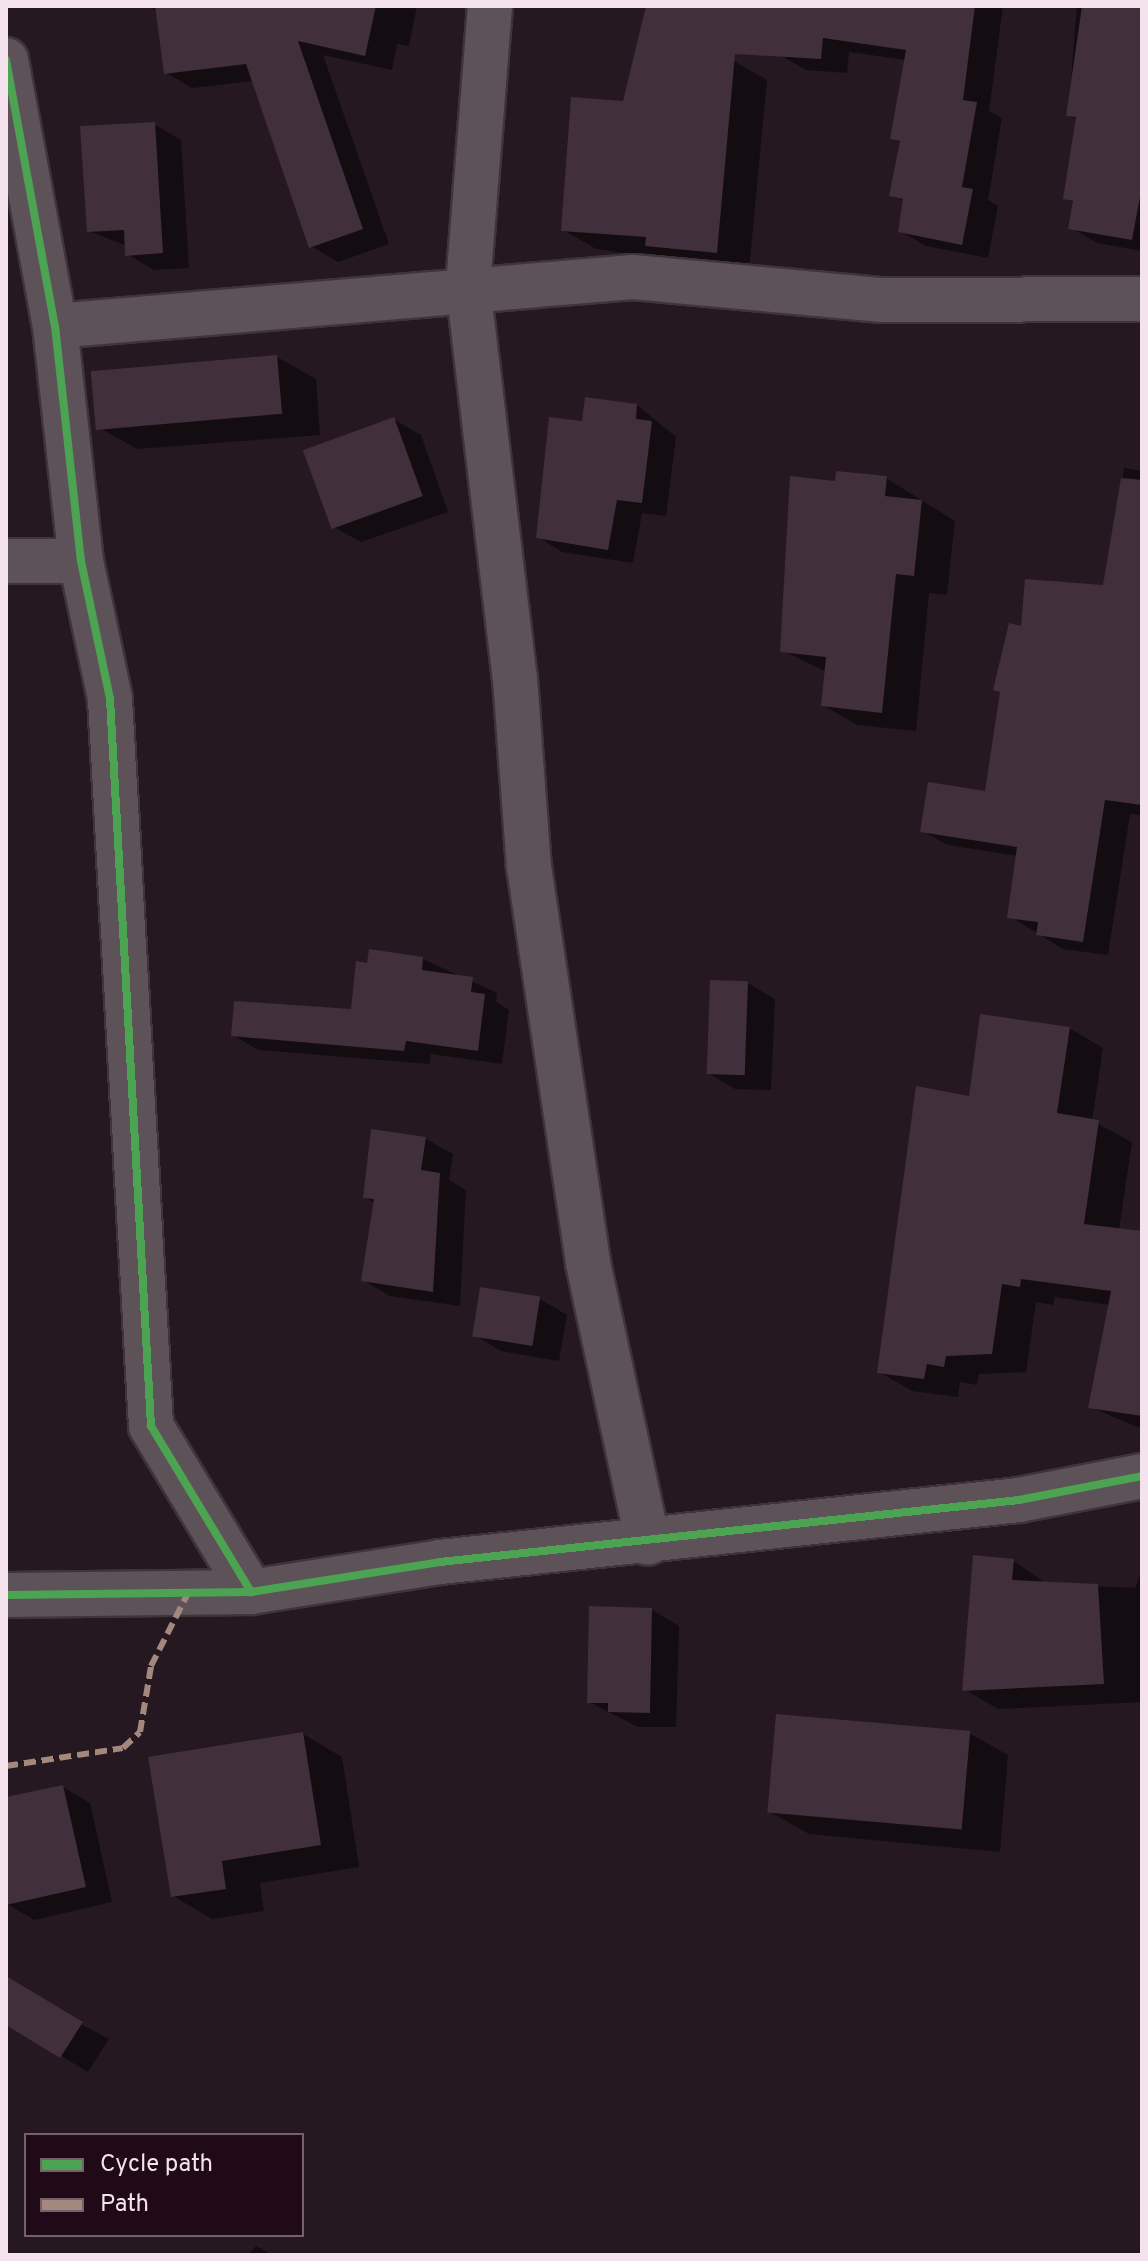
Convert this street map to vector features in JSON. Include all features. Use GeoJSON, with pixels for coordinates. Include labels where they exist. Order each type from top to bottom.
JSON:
{"type":"FeatureCollection","features":[{"type":"Feature","properties":{"kind":"street"},"geometry":{"type":"LineString","coordinates":[[490,6],[468,286],[515,678],[529,867],[588,1263],[648,1543]]}},
{"type":"Feature","properties":{"kind":"street"},"geometry":{"type":"LineString","coordinates":[[6,60],[55,326],[81,561],[110,699],[151,1426],[251,1592]]}},
{"type":"Feature","properties":{"kind":"street"},"geometry":{"type":"LineString","coordinates":[[55,326],[468,286],[633,277],[882,300],[1142,299]]}},
{"type":"Feature","properties":{"kind":"street"},"geometry":{"type":"LineString","coordinates":[[6,561],[81,561]]}},
{"type":"Feature","properties":{"kind":"street"},"geometry":{"type":"LineString","coordinates":[[6,1595],[251,1592],[440,1562],[648,1543],[1019,1500],[1142,1476]]}},
{"type":"Feature","properties":{"kind":"building"},"geometry":{"type":"Polygon","coordinates":[[[155,6],[376,6],[365,56],[298,41],[363,229],[309,248],[246,64],[164,74],[155,6]]]}},
{"type":"Feature","properties":{"kind":"building"},"geometry":{"type":"Polygon","coordinates":[[[646,6],[975,6],[963,100],[977,102],[962,187],[973,189],[962,245],[898,232],[903,199],[889,196],[900,141],[890,139],[906,50],[823,38],[821,59],[735,54],[717,253],[645,246],[646,237],[561,231],[571,97],[623,101],[646,6]]]}},
{"type":"Feature","properties":{"kind":"building"},"geometry":{"type":"Polygon","coordinates":[[[1082,6],[1142,6],[1142,186],[1132,240],[1068,229],[1073,201],[1063,199],[1076,117],[1066,116],[1082,6]]]}},
{"type":"Feature","properties":{"kind":"building"},"geometry":{"type":"Polygon","coordinates":[[[155,122],[163,253],[125,256],[124,230],[87,232],[80,126],[155,122]]]}},
{"type":"Feature","properties":{"kind":"building"},"geometry":{"type":"Polygon","coordinates":[[[277,355],[282,414],[96,430],[91,371],[277,355]]]}},
{"type":"Feature","properties":{"kind":"building"},"geometry":{"type":"Polygon","coordinates":[[[585,397],[637,404],[636,419],[652,421],[642,503],[617,500],[608,550],[536,538],[549,417],[582,421],[585,397]]]}},
{"type":"Feature","properties":{"kind":"building"},"geometry":{"type":"Polygon","coordinates":[[[394,417],[423,496],[332,529],[303,450],[394,417]]]}},
{"type":"Feature","properties":{"kind":"building"},"geometry":{"type":"Polygon","coordinates":[[[836,471],[887,476],[885,496],[922,500],[914,576],[896,574],[882,713],[821,706],[826,657],[780,652],[790,476],[835,481],[836,471]]]}},
{"type":"Feature","properties":{"kind":"building"},"geometry":{"type":"Polygon","coordinates":[[[1121,478],[1142,480],[1142,805],[1105,800],[1083,942],[1036,935],[1038,922],[1007,918],[1017,847],[920,832],[928,782],[985,791],[1000,692],[993,690],[1009,623],[1021,626],[1025,579],[1103,585],[1121,478]]]}},
{"type":"Feature","properties":{"kind":"building"},"geometry":{"type":"Polygon","coordinates":[[[369,949],[423,957],[422,970],[473,977],[471,992],[485,994],[478,1051],[406,1041],[404,1051],[231,1036],[234,1001],[351,1009],[356,961],[367,963],[369,949]]]}},
{"type":"Feature","properties":{"kind":"building"},"geometry":{"type":"Polygon","coordinates":[[[710,980],[748,981],[745,1075],[707,1074],[710,980]]]}},
{"type":"Feature","properties":{"kind":"building"},"geometry":{"type":"Polygon","coordinates":[[[980,1014],[1070,1027],[1057,1113],[1099,1120],[1084,1224],[1142,1231],[1142,1416],[1088,1408],[1111,1291],[1021,1279],[1020,1287],[1002,1284],[992,1354],[946,1356],[944,1367],[927,1364],[924,1379],[877,1373],[916,1086],[969,1096],[980,1014]]]}},
{"type":"Feature","properties":{"kind":"building"},"geometry":{"type":"Polygon","coordinates":[[[371,1129],[426,1137],[421,1170],[440,1173],[433,1292],[361,1281],[374,1199],[363,1198],[371,1129]]]}},
{"type":"Feature","properties":{"kind":"building"},"geometry":{"type":"Polygon","coordinates":[[[480,1287],[540,1297],[532,1346],[472,1336],[480,1287]]]}},
{"type":"Feature","properties":{"kind":"building"},"geometry":{"type":"Polygon","coordinates":[[[973,1555],[1014,1559],[1012,1580],[1098,1584],[1104,1684],[962,1691],[973,1555]]]}},
{"type":"Feature","properties":{"kind":"building"},"geometry":{"type":"Polygon","coordinates":[[[589,1606],[652,1608],[650,1713],[608,1712],[608,1703],[587,1703],[589,1606]]]}},
{"type":"Feature","properties":{"kind":"building"},"geometry":{"type":"Polygon","coordinates":[[[776,1714],[970,1731],[962,1830],[767,1813],[776,1714]]]}},
{"type":"Feature","properties":{"kind":"building"},"geometry":{"type":"Polygon","coordinates":[[[303,1732],[321,1845],[222,1861],[226,1889],[171,1897],[148,1757],[303,1732]]]}},
{"type":"Feature","properties":{"kind":"building"},"geometry":{"type":"Polygon","coordinates":[[[63,1785],[86,1887],[6,1905],[6,1797],[63,1785]]]}},
{"type":"Feature","properties":{"kind":"building"},"geometry":{"type":"Polygon","coordinates":[[[6,1976],[83,2022],[60,2058],[6,2025],[6,1976]]]}},
{"type":"Feature","properties":{"kind":"marked path"},"geometry":{"type":"LineString","coordinates":[[6,1766],[123,1748],[140,1732],[151,1666],[188,1593]]}},
{"type":"Feature","properties":{"kind":"cycle path"},"geometry":{"type":"LineString","coordinates":[[6,60],[55,326],[81,561],[110,699],[151,1426],[251,1592]]}},
{"type":"Feature","properties":{"kind":"cycle path"},"geometry":{"type":"LineString","coordinates":[[6,1595],[251,1592],[440,1562],[1019,1500],[1142,1476]]}}]}
